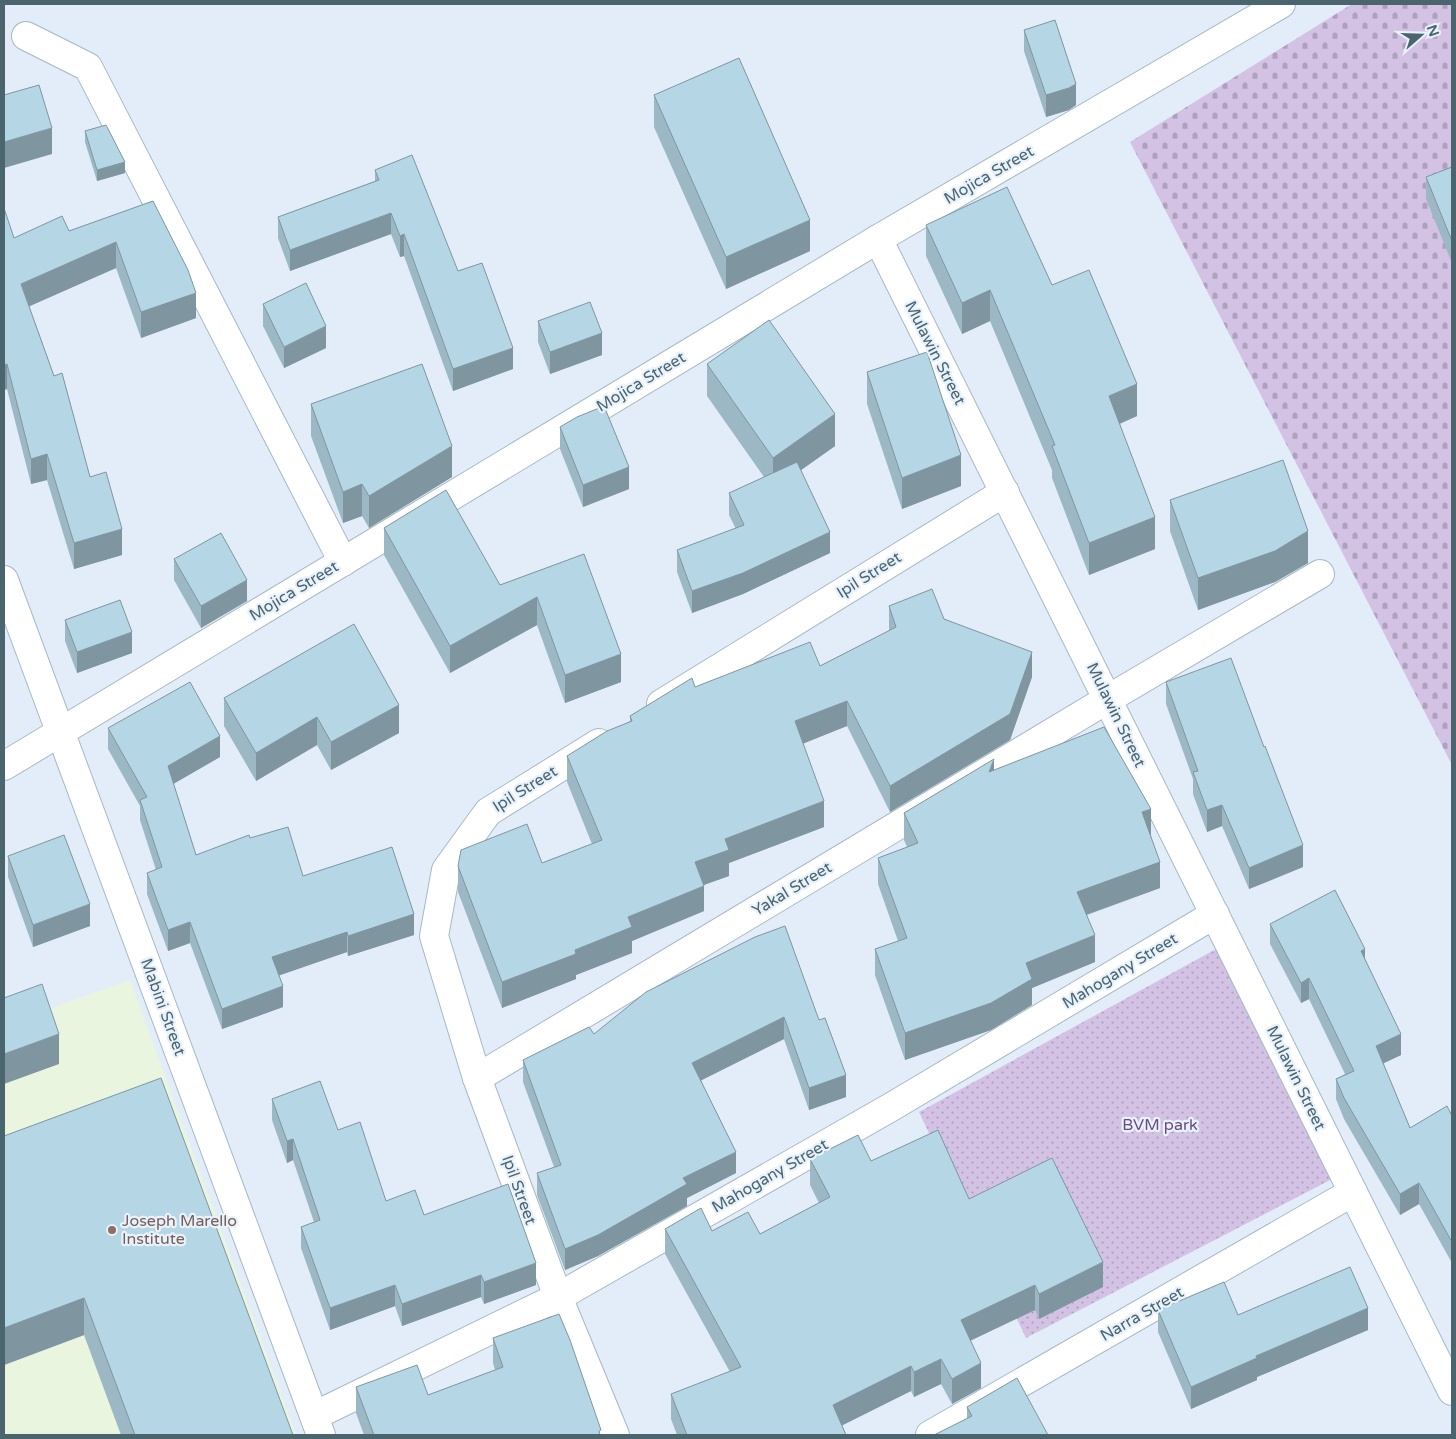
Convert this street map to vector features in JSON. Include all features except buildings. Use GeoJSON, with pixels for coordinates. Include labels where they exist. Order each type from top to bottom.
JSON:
{"type":"FeatureCollection","features":[{"type":"Feature","properties":{"kind":"street","name":"Mojica Street"},"geometry":{"type":"LineString","coordinates":[[4,766],[878,239],[1281,4]]}},
{"type":"Feature","properties":{"kind":"street"},"geometry":{"type":"LineString","coordinates":[[26,36],[88,67],[344,562]]}},
{"type":"Feature","properties":{"kind":"street","name":"Mulawin Street"},"geometry":{"type":"LineString","coordinates":[[878,239],[1452,1391]]}},
{"type":"Feature","properties":{"kind":"street","name":"Ipil Street"},"geometry":{"type":"LineString","coordinates":[[614,1435],[558,1297],[477,1078],[434,936],[446,870],[488,812],[1005,492]]}},
{"type":"Feature","properties":{"kind":"street","name":"Yakal Street"},"geometry":{"type":"LineString","coordinates":[[477,1078],[1320,574]]}},
{"type":"Feature","properties":{"kind":"street","name":"Mabini Street"},"geometry":{"type":"LineString","coordinates":[[4,580],[318,1426]]}},
{"type":"Feature","properties":{"kind":"street","name":"Mahogany Street"},"geometry":{"type":"LineString","coordinates":[[318,1426],[558,1297],[893,1106],[1215,914]]}},
{"type":"Feature","properties":{"kind":"street","name":"Narra Street"},"geometry":{"type":"LineString","coordinates":[[930,1435],[1353,1192]]}},
{"type":"Feature","properties":{"kind":"shaded area","name":"Joseph Marello Institute"},"geometry":{"type":"Polygon","coordinates":[[[130,980],[296,1435],[4,1435],[4,1025],[130,980]]]}},
{"type":"Feature","properties":{"kind":"green space"},"geometry":{"type":"Polygon","coordinates":[[[1352,4],[1452,4],[1452,765],[1130,142],[1352,4]]]}},
{"type":"Feature","properties":{"kind":"green space","name":"BVM park"},"geometry":{"type":"Polygon","coordinates":[[[1216,949],[1334,1178],[1026,1338],[919,1112],[1216,949]]]}},
{"type":"Feature","properties":{"kind":"place","name":"Joseph Marello Institute"},"geometry":{"type":"Point","coordinates":[112,1230]}}]}
